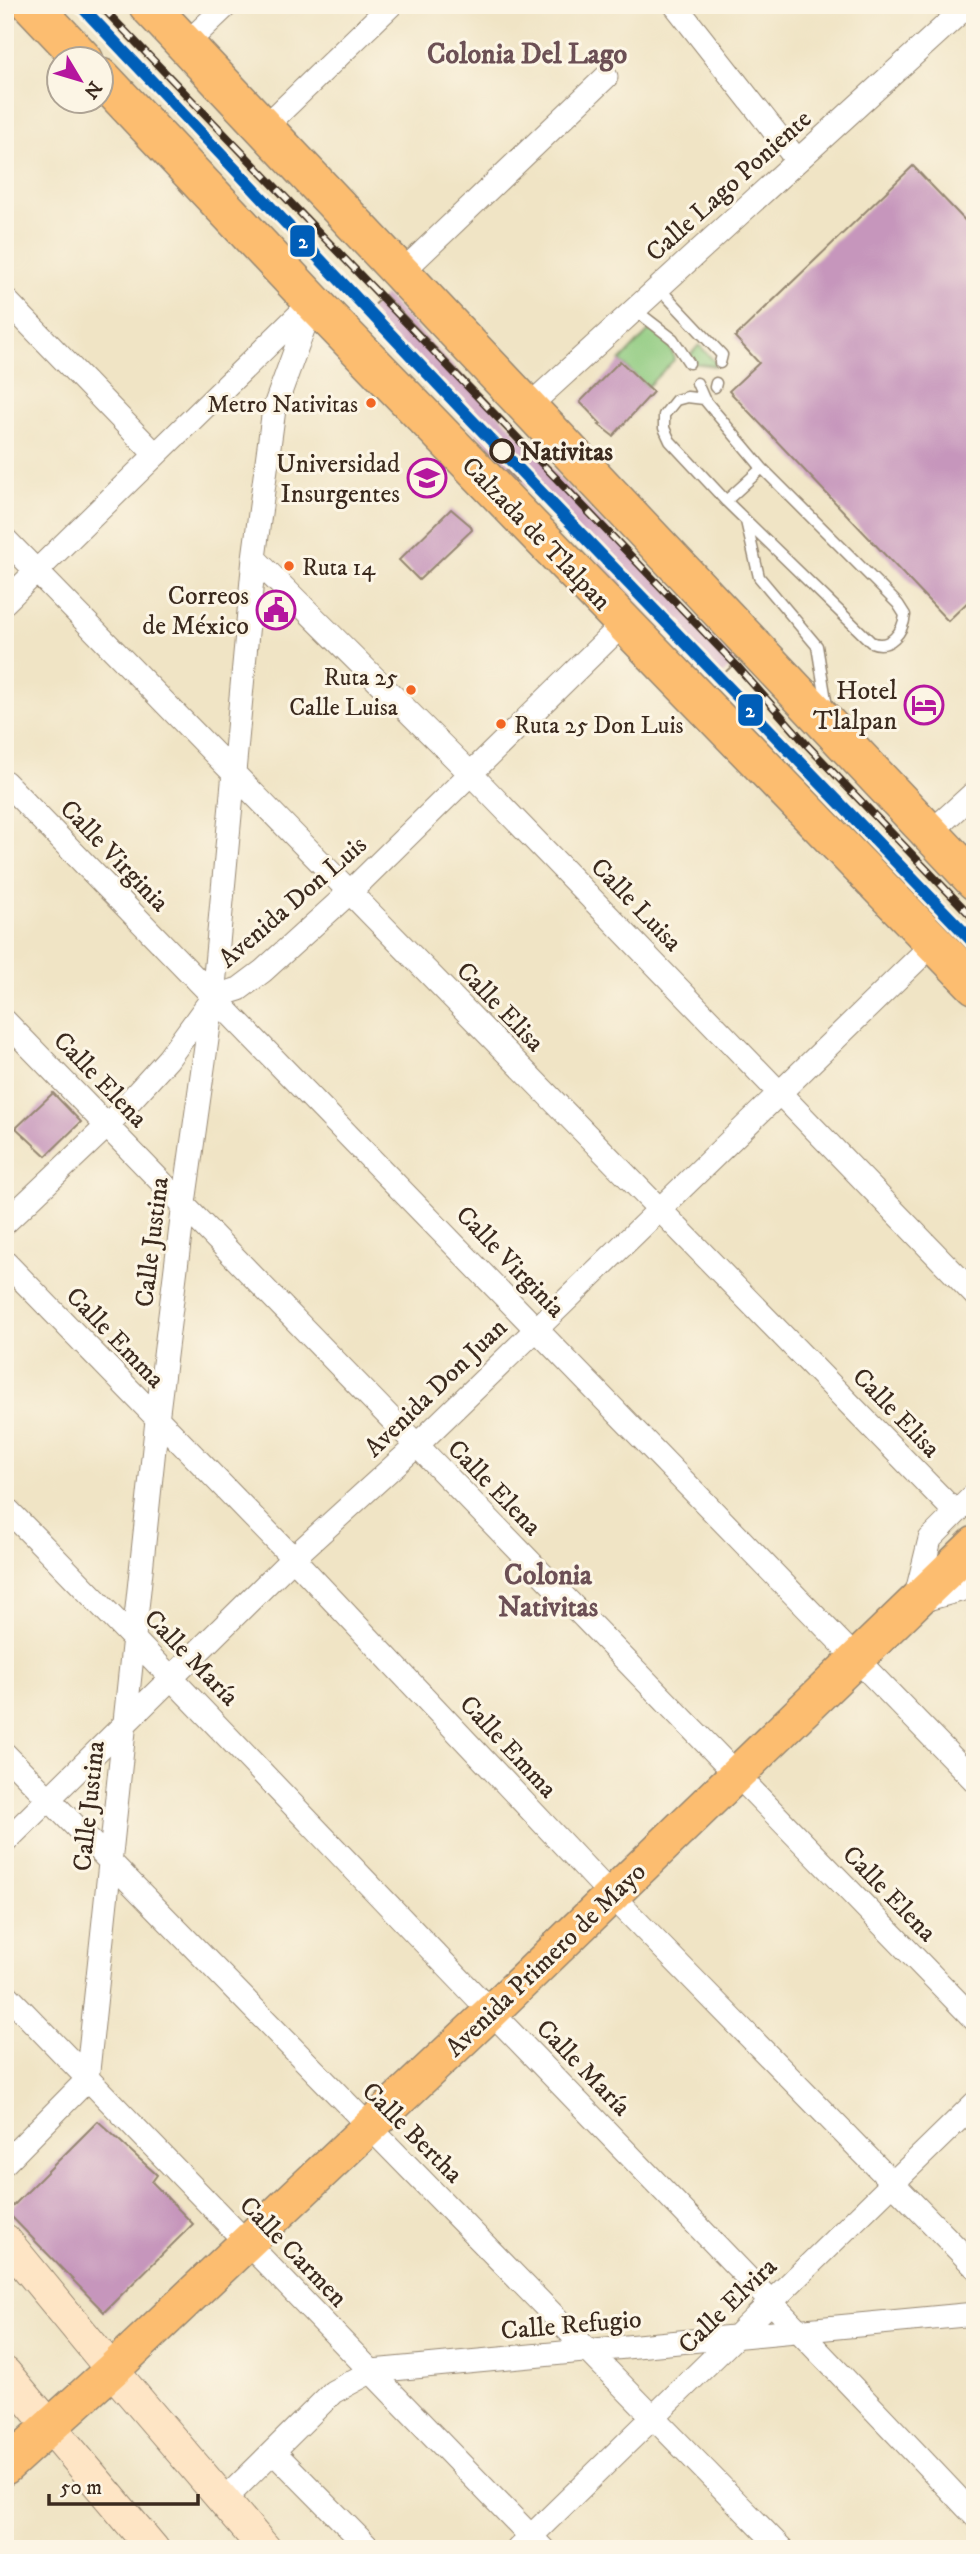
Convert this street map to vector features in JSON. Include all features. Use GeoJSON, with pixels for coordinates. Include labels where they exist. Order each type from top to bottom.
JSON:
{"type":"FeatureCollection","features":[{"type":"Feature","properties":{"kind":"highway"},"geometry":{"type":"LineString","coordinates":[[32,5],[71,46]]}},
{"type":"Feature","properties":{"kind":"highway"},"geometry":{"type":"LineString","coordinates":[[148,5],[975,881]]}},
{"type":"Feature","properties":{"kind":"highway","name":"Calzada de Tlalpan"},"geometry":{"type":"LineString","coordinates":[[116,93],[313,302],[975,985]]}},
{"type":"Feature","properties":{"kind":"main road","name":"Avenida Primero de Mayo"},"geometry":{"type":"LineString","coordinates":[[5,2467],[112,2370],[491,2012],[735,1773],[975,1544]]}},
{"type":"Feature","properties":{"kind":"main road"},"geometry":{"type":"LineString","coordinates":[[5,2240],[265,2549]]}},
{"type":"Feature","properties":{"kind":"main road"},"geometry":{"type":"LineString","coordinates":[[5,2373],[153,2549]]}},
{"type":"Feature","properties":{"kind":"street"},"geometry":{"type":"LineString","coordinates":[[186,44],[227,5]]}},
{"type":"Feature","properties":{"kind":"street"},"geometry":{"type":"LineString","coordinates":[[265,127],[391,5]]}},
{"type":"Feature","properties":{"kind":"street"},"geometry":{"type":"LineString","coordinates":[[675,5],[797,160]]}},
{"type":"Feature","properties":{"kind":"street","name":"Calle Lago Poniente"},"geometry":{"type":"LineString","coordinates":[[528,407],[968,5]]}},
{"type":"Feature","properties":{"kind":"street"},"geometry":{"type":"LineString","coordinates":[[400,274],[606,78]]}},
{"type":"Feature","properties":{"kind":"street"},"geometry":{"type":"LineString","coordinates":[[5,299],[155,454]]}},
{"type":"Feature","properties":{"kind":"street"},"geometry":{"type":"LineString","coordinates":[[5,602],[313,302]]}},
{"type":"Feature","properties":{"kind":"street","name":"Calle Justina"},"geometry":{"type":"LineString","coordinates":[[87,2080],[157,1420],[213,997],[254,558],[274,409],[313,302]]}},
{"type":"Feature","properties":{"kind":"street","name":"Calle Elisa"},"geometry":{"type":"LineString","coordinates":[[5,539],[956,1513]]}},
{"type":"Feature","properties":{"kind":"street","name":"Calle Luisa"},"geometry":{"type":"LineString","coordinates":[[254,558],[470,773],[975,1295]]}},
{"type":"Feature","properties":{"kind":"street","name":"Avenida Don Luis"},"geometry":{"type":"LineString","coordinates":[[5,1223],[107,1126],[168,1059],[213,997],[239,989],[263,971],[350,892],[624,623]]}},
{"type":"Feature","properties":{"kind":"street","name":"Calle Virginia"},"geometry":{"type":"LineString","coordinates":[[5,782],[975,1781]]}},
{"type":"Feature","properties":{"kind":"street"},"geometry":{"type":"LineString","coordinates":[[930,833],[975,792]]}},
{"type":"Feature","properties":{"kind":"street","name":"Avenida Don Juan"},"geometry":{"type":"LineString","coordinates":[[5,1842],[293,1558],[416,1446],[934,943]]}},
{"type":"Feature","properties":{"kind":"street","name":"Calle Elena"},"geometry":{"type":"LineString","coordinates":[[5,1021],[975,2020]]}},
{"type":"Feature","properties":{"kind":"street","name":"Calle Emma"},"geometry":{"type":"LineString","coordinates":[[5,1262],[293,1558],[612,1896],[975,2267]]}},
{"type":"Feature","properties":{"kind":"street"},"geometry":{"type":"LineString","coordinates":[[975,1494],[930,1539],[914,1603],[975,1586]]}},
{"type":"Feature","properties":{"kind":"street","name":"Calle María"},"geometry":{"type":"LineString","coordinates":[[5,1507],[173,1677],[975,2516]]}},
{"type":"Feature","properties":{"kind":"street","name":"Calle Bertha"},"geometry":{"type":"LineString","coordinates":[[5,1754],[782,2549]]}},
{"type":"Feature","properties":{"kind":"street","name":"Calle Carmen"},"geometry":{"type":"LineString","coordinates":[[5,1993],[372,2371],[531,2545]]}},
{"type":"Feature","properties":{"kind":"street"},"geometry":{"type":"LineString","coordinates":[[5,2163],[87,2080]]}},
{"type":"Feature","properties":{"kind":"street","name":"Calle Elvira"},"geometry":{"type":"LineString","coordinates":[[531,2545],[734,2336],[975,2103]]}},
{"type":"Feature","properties":{"kind":"street","name":"Calle Refugio"},"geometry":{"type":"LineString","coordinates":[[223,2501],[333,2392],[372,2371],[975,2314]]}},
{"type":"Feature","properties":{"kind":"street"},"geometry":{"type":"LineString","coordinates":[[275,2452],[370,2549]]}},
{"type":"Feature","properties":{"kind":"lane"},"geometry":{"type":"LineString","coordinates":[[658,287],[722,355],[720,363]]}},
{"type":"Feature","properties":{"kind":"lane"},"geometry":{"type":"LineString","coordinates":[[634,309],[673,340],[689,363]]}},
{"type":"Feature","properties":{"kind":"lane"},"geometry":{"type":"LineString","coordinates":[[697,383],[704,399],[762,468],[898,604],[905,615],[901,631],[884,644],[871,642],[745,520],[670,441],[664,428],[664,415],[676,400],[687,397],[704,399]]}},
{"type":"Feature","properties":{"kind":"lane"},"geometry":{"type":"LineString","coordinates":[[726,501],[762,468]]}},
{"type":"Feature","properties":{"kind":"lane"},"geometry":{"type":"LineString","coordinates":[[745,520],[759,577],[817,646],[831,729]]}},
{"type":"Feature","properties":{"kind":"green space"},"geometry":{"type":"Polygon","coordinates":[[[650,330],[666,342],[674,360],[647,387],[620,361],[650,330]]]}},
{"type":"Feature","properties":{"kind":"green space"},"geometry":{"type":"Polygon","coordinates":[[[699,345],[715,362],[715,366],[692,363],[691,354],[699,345]]]}},
{"type":"Feature","properties":{"kind":"building"},"geometry":{"type":"Polygon","coordinates":[[[913,166],[975,231],[975,595],[948,621],[729,391],[759,363],[735,337],[913,166]]]}},
{"type":"Feature","properties":{"kind":"building","name":"Nativitas"},"geometry":{"type":"Polygon","coordinates":[[[385,295],[736,662],[715,682],[520,480],[518,482],[507,471],[510,469],[364,315],[385,295]]]}},
{"type":"Feature","properties":{"kind":"building"},"geometry":{"type":"Polygon","coordinates":[[[620,361],[653,392],[613,436],[599,425],[601,424],[580,402],[620,361]]]}},
{"type":"Feature","properties":{"kind":"building"},"geometry":{"type":"Polygon","coordinates":[[[451,509],[471,526],[472,530],[419,580],[399,560],[451,509]]]}},
{"type":"Feature","properties":{"kind":"building"},"geometry":{"type":"Polygon","coordinates":[[[53,1093],[81,1122],[46,1156],[16,1128],[53,1093]]]}},
{"type":"Feature","properties":{"kind":"building"},"geometry":{"type":"Polygon","coordinates":[[[98,2121],[157,2175],[152,2182],[193,2224],[104,2312],[7,2212],[98,2121]]]}},
{"type":"Feature","properties":{"kind":"railway"},"geometry":{"type":"LineString","coordinates":[[100,5],[737,666],[807,745],[975,920]]}},
{"type":"Feature","properties":{"kind":"transit line","name":"2"},"geometry":{"type":"LineString","coordinates":[[80,5],[465,413],[975,944]]}},
{"type":"Feature","properties":{"kind":"place","name":"Metro Nativitas"},"geometry":{"type":"Point","coordinates":[371,403]}},
{"type":"Feature","properties":{"kind":"place","name":"Nativitas"},"geometry":{"type":"Point","coordinates":[502,451]}},
{"type":"Feature","properties":{"kind":"place","name":"Universidad Insurgentes"},"geometry":{"type":"Point","coordinates":[427,478]}},
{"type":"Feature","properties":{"kind":"place","name":"Ruta 14"},"geometry":{"type":"Point","coordinates":[289,566]}},
{"type":"Feature","properties":{"kind":"place","name":"Correos de México"},"geometry":{"type":"Point","coordinates":[276,610]}},
{"type":"Feature","properties":{"kind":"place","name":"Ruta 25 Calle Luisa"},"geometry":{"type":"Point","coordinates":[411,690]}},
{"type":"Feature","properties":{"kind":"place","name":"Hotel Tlalpan"},"geometry":{"type":"Point","coordinates":[924,705]}},
{"type":"Feature","properties":{"kind":"place","name":"Ruta 25 Don Luis"},"geometry":{"type":"Point","coordinates":[501,724]}},
{"type":"Feature","properties":{"kind":"district","name":"Colonia Del Lago"},"geometry":{"type":"Point","coordinates":[527,53]}},
{"type":"Feature","properties":{"kind":"district","name":"Colonia Nativitas"},"geometry":{"type":"Point","coordinates":[548,1590]}}]}
